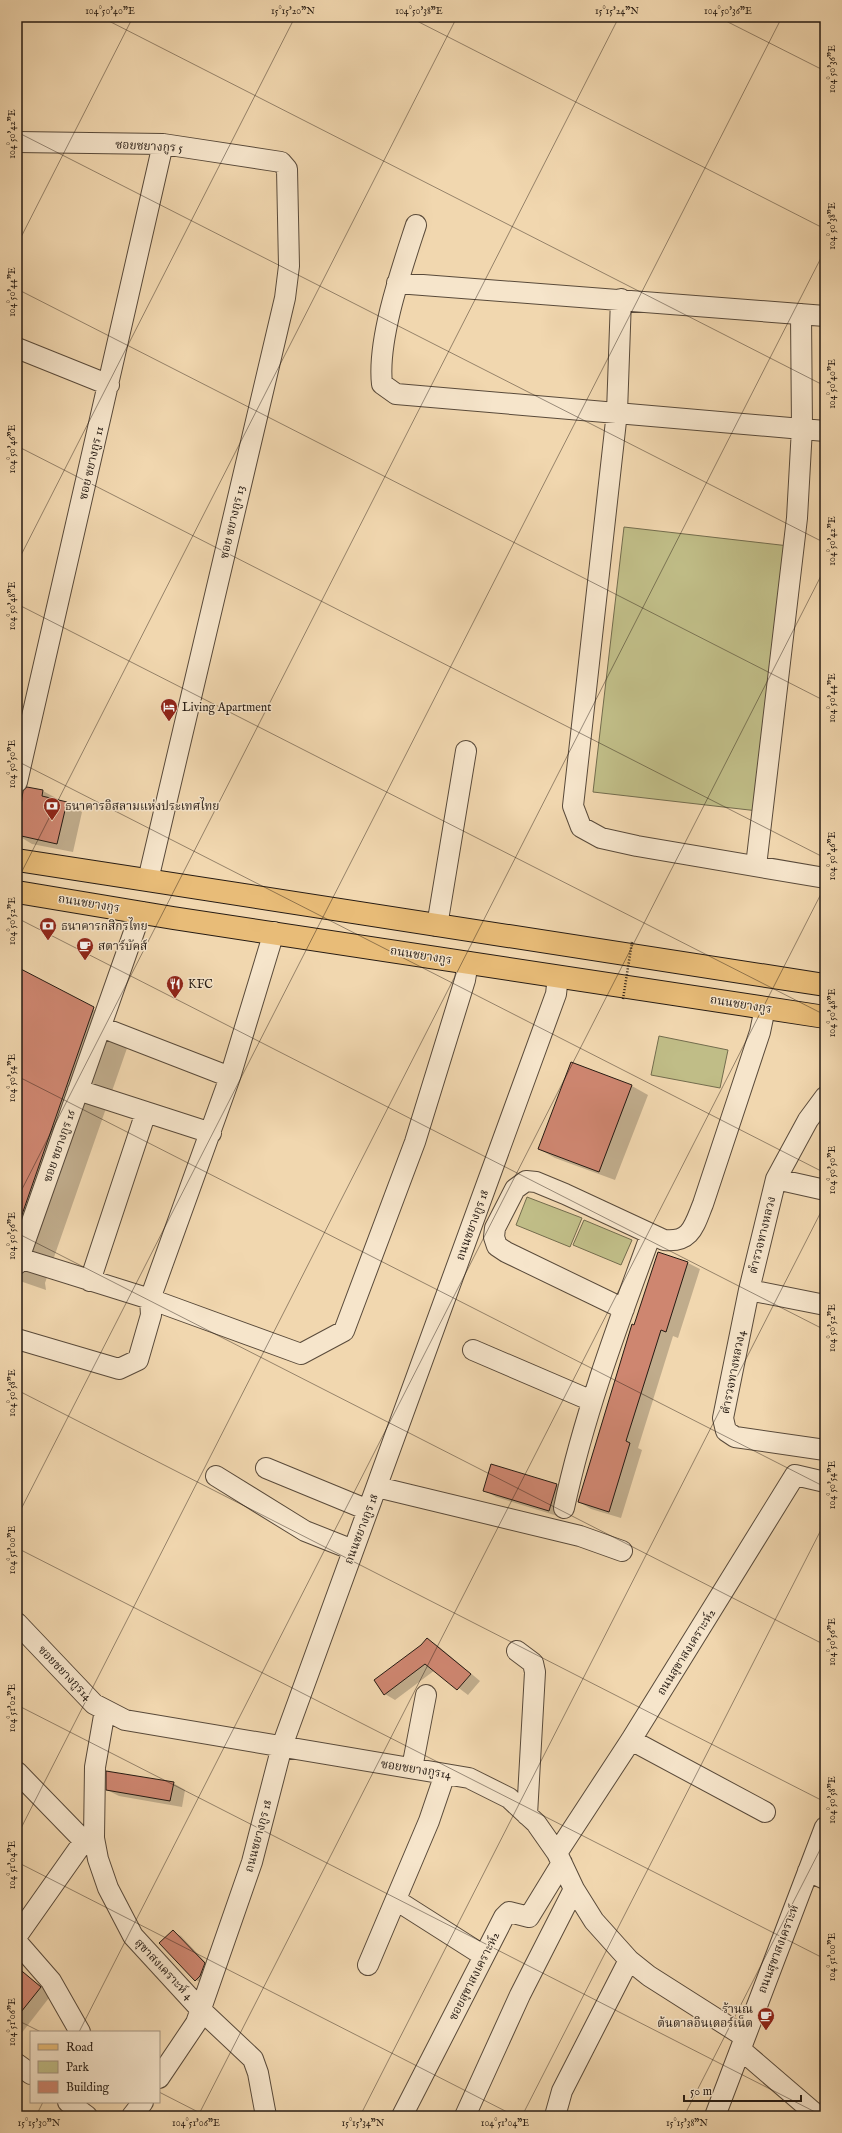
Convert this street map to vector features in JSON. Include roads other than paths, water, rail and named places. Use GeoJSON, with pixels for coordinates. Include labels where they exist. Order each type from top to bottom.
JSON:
{"type":"FeatureCollection","features":[{"type":"Feature","properties":{"kind":"main road"},"geometry":{"type":"LineString","coordinates":[[17,860],[825,985]]}},
{"type":"Feature","properties":{"kind":"main road"},"geometry":{"type":"LineString","coordinates":[[141,912],[148,880]]}},
{"type":"Feature","properties":{"kind":"main road","name":"ถนนชยางกูร"},"geometry":{"type":"LineString","coordinates":[[17,892],[825,1017]]}},
{"type":"Feature","properties":{"kind":"street","name":"ซอยชยางกูร 5"},"geometry":{"type":"LineString","coordinates":[[17,142],[163,144],[281,162]]}},
{"type":"Feature","properties":{"kind":"street","name":"ซอย ชยางกูร 11"},"geometry":{"type":"LineString","coordinates":[[17,782],[163,144]]}},
{"type":"Feature","properties":{"kind":"street","name":"ซอย ชยางกูร 13"},"geometry":{"type":"LineString","coordinates":[[148,880],[285,298],[289,266],[287,169],[281,162]]}},
{"type":"Feature","properties":{"kind":"street"},"geometry":{"type":"LineString","coordinates":[[416,225],[397,283],[387,331],[381,372],[382,384],[392,392],[405,396],[617,412],[825,431]]}},
{"type":"Feature","properties":{"kind":"street"},"geometry":{"type":"LineString","coordinates":[[397,283],[621,299],[825,316]]}},
{"type":"Feature","properties":{"kind":"street"},"geometry":{"type":"LineString","coordinates":[[621,299],[617,412],[573,806],[581,827],[601,838],[637,846],[825,878]]}},
{"type":"Feature","properties":{"kind":"street"},"geometry":{"type":"LineString","coordinates":[[756,866],[797,518],[802,428],[801,314]]}},
{"type":"Feature","properties":{"kind":"street"},"geometry":{"type":"LineString","coordinates":[[17,348],[109,384]]}},
{"type":"Feature","properties":{"kind":"street"},"geometry":{"type":"LineString","coordinates":[[437,926],[466,751]]}},
{"type":"Feature","properties":{"kind":"street","name":"ซอย ชยางกูร 16"},"geometry":{"type":"LineString","coordinates":[[18,1261],[141,912]]}},
{"type":"Feature","properties":{"kind":"street"},"geometry":{"type":"LineString","coordinates":[[17,1339],[119,1369],[138,1360],[151,1315],[150,1299],[230,1077],[274,932]]}},
{"type":"Feature","properties":{"kind":"street"},"geometry":{"type":"LineString","coordinates":[[18,1261],[150,1299],[301,1354],[344,1331],[415,1142],[465,980],[468,962]]}},
{"type":"Feature","properties":{"kind":"street","name":"ถนนชยางกูร 18"},"geometry":{"type":"LineString","coordinates":[[160,2076],[196,2022],[201,2010],[252,1862],[282,1746],[556,994],[558,976]]}},
{"type":"Feature","properties":{"kind":"street"},"geometry":{"type":"LineString","coordinates":[[624,1309],[506,1252],[497,1246],[494,1237],[495,1228],[515,1189],[526,1181],[536,1182],[565,1194],[664,1240],[676,1241],[686,1236],[695,1225],[760,1032],[765,1008]]}},
{"type":"Feature","properties":{"kind":"street"},"geometry":{"type":"LineString","coordinates":[[101,1027],[230,1077]]}},
{"type":"Feature","properties":{"kind":"street"},"geometry":{"type":"LineString","coordinates":[[78,1090],[211,1133]]}},
{"type":"Feature","properties":{"kind":"street","name":"ตำรวจทางหลวง"},"geometry":{"type":"LineString","coordinates":[[749,1290],[776,1180],[808,1120],[825,1097]]}},
{"type":"Feature","properties":{"kind":"street"},"geometry":{"type":"LineString","coordinates":[[90,1281],[146,1112]]}},
{"type":"Feature","properties":{"kind":"street","name":"ตำรวจทางหลวง"},"geometry":{"type":"LineString","coordinates":[[776,1180],[825,1190]]}},
{"type":"Feature","properties":{"kind":"street"},"geometry":{"type":"LineString","coordinates":[[564,1508],[592,1401],[651,1234]]}},
{"type":"Feature","properties":{"kind":"street"},"geometry":{"type":"LineString","coordinates":[[749,1290],[825,1305]]}},
{"type":"Feature","properties":{"kind":"street","name":"ตำรวจทางหลวง4"},"geometry":{"type":"LineString","coordinates":[[749,1290],[723,1418],[726,1431],[735,1437],[825,1450]]}},
{"type":"Feature","properties":{"kind":"street"},"geometry":{"type":"LineString","coordinates":[[473,1350],[592,1401]]}},
{"type":"Feature","properties":{"kind":"street"},"geometry":{"type":"LineString","coordinates":[[266,1468],[368,1510]]}},
{"type":"Feature","properties":{"kind":"street","name":"ถนนสุขาสงเคราะห์2"},"geometry":{"type":"LineString","coordinates":[[559,1858],[630,1740],[796,1475],[825,1482]]}},
{"type":"Feature","properties":{"kind":"street"},"geometry":{"type":"LineString","coordinates":[[216,1476],[305,1531],[353,1550]]}},
{"type":"Feature","properties":{"kind":"street"},"geometry":{"type":"LineString","coordinates":[[377,1487],[580,1536],[622,1552]]}},
{"type":"Feature","properties":{"kind":"street","name":"ซอยชยางกูร14"},"geometry":{"type":"LineString","coordinates":[[17,1624],[94,1704],[125,1720],[469,1778],[510,1798],[536,1823],[559,1858],[574,1889],[594,1921],[629,1960],[742,2044],[747,2055],[818,2116]]}},
{"type":"Feature","properties":{"kind":"street"},"geometry":{"type":"LineString","coordinates":[[517,1651],[533,1663],[535,1672],[527,1815]]}},
{"type":"Feature","properties":{"kind":"street"},"geometry":{"type":"LineString","coordinates":[[412,1768],[426,1695]]}},
{"type":"Feature","properties":{"kind":"street","name":"สุขาสงเคราะห์ 4"},"geometry":{"type":"LineString","coordinates":[[105,1710],[95,1767],[94,1838],[98,1859],[108,1888],[133,1936],[201,2010],[253,2059],[258,2072],[266,2116]]}},
{"type":"Feature","properties":{"kind":"street"},"geometry":{"type":"LineString","coordinates":[[630,1740],[765,1812]]}},
{"type":"Feature","properties":{"kind":"street"},"geometry":{"type":"LineString","coordinates":[[17,1772],[84,1842],[17,1936]]}},
{"type":"Feature","properties":{"kind":"street"},"geometry":{"type":"LineString","coordinates":[[368,1965],[429,1821],[445,1774]]}},
{"type":"Feature","properties":{"kind":"street","name":"ถนนสุขาสงเคราะห์"},"geometry":{"type":"LineString","coordinates":[[715,2116],[742,2044],[816,1875],[825,1827]]}},
{"type":"Feature","properties":{"kind":"street","name":"ซอยสุขาสงเคราะห์2"},"geometry":{"type":"LineString","coordinates":[[402,2116],[504,1917],[509,1912],[515,1912],[525,1917],[529,1917],[532,1914],[559,1858]]}},
{"type":"Feature","properties":{"kind":"street"},"geometry":{"type":"LineString","coordinates":[[465,2116],[520,1995],[574,1889]]}},
{"type":"Feature","properties":{"kind":"street"},"geometry":{"type":"LineString","coordinates":[[396,1900],[484,1956]]}},
{"type":"Feature","properties":{"kind":"street"},"geometry":{"type":"LineString","coordinates":[[17,1942],[51,1982],[79,2031]]}},
{"type":"Feature","properties":{"kind":"street"},"geometry":{"type":"LineString","coordinates":[[555,2116],[562,2091],[629,1960]]}},
{"type":"Feature","properties":{"kind":"street"},"geometry":{"type":"LineString","coordinates":[[17,2064],[30,2073]]}},
{"type":"Feature","properties":{"kind":"street"},"geometry":{"type":"LineString","coordinates":[[69,2103],[87,2116]]}},
{"type":"Feature","properties":{"kind":"place","name":"Living Apartment"},"geometry":{"type":"Point","coordinates":[169,722]}},
{"type":"Feature","properties":{"kind":"place","name":"ธนาคารอิสลามแห่งประเทศไทย"},"geometry":{"type":"Point","coordinates":[52,821]}},
{"type":"Feature","properties":{"kind":"place","name":"ธนาคารกสิกรไทย"},"geometry":{"type":"Point","coordinates":[48,941]}},
{"type":"Feature","properties":{"kind":"place","name":"สตาร์บัคส์"},"geometry":{"type":"Point","coordinates":[85,961]}},
{"type":"Feature","properties":{"kind":"place","name":"KFC"},"geometry":{"type":"Point","coordinates":[175,999]}},
{"type":"Feature","properties":{"kind":"place","name":"ร้านณ ต้นตาลอินเตอร์เน็ต"},"geometry":{"type":"Point","coordinates":[766,2031]}}]}
